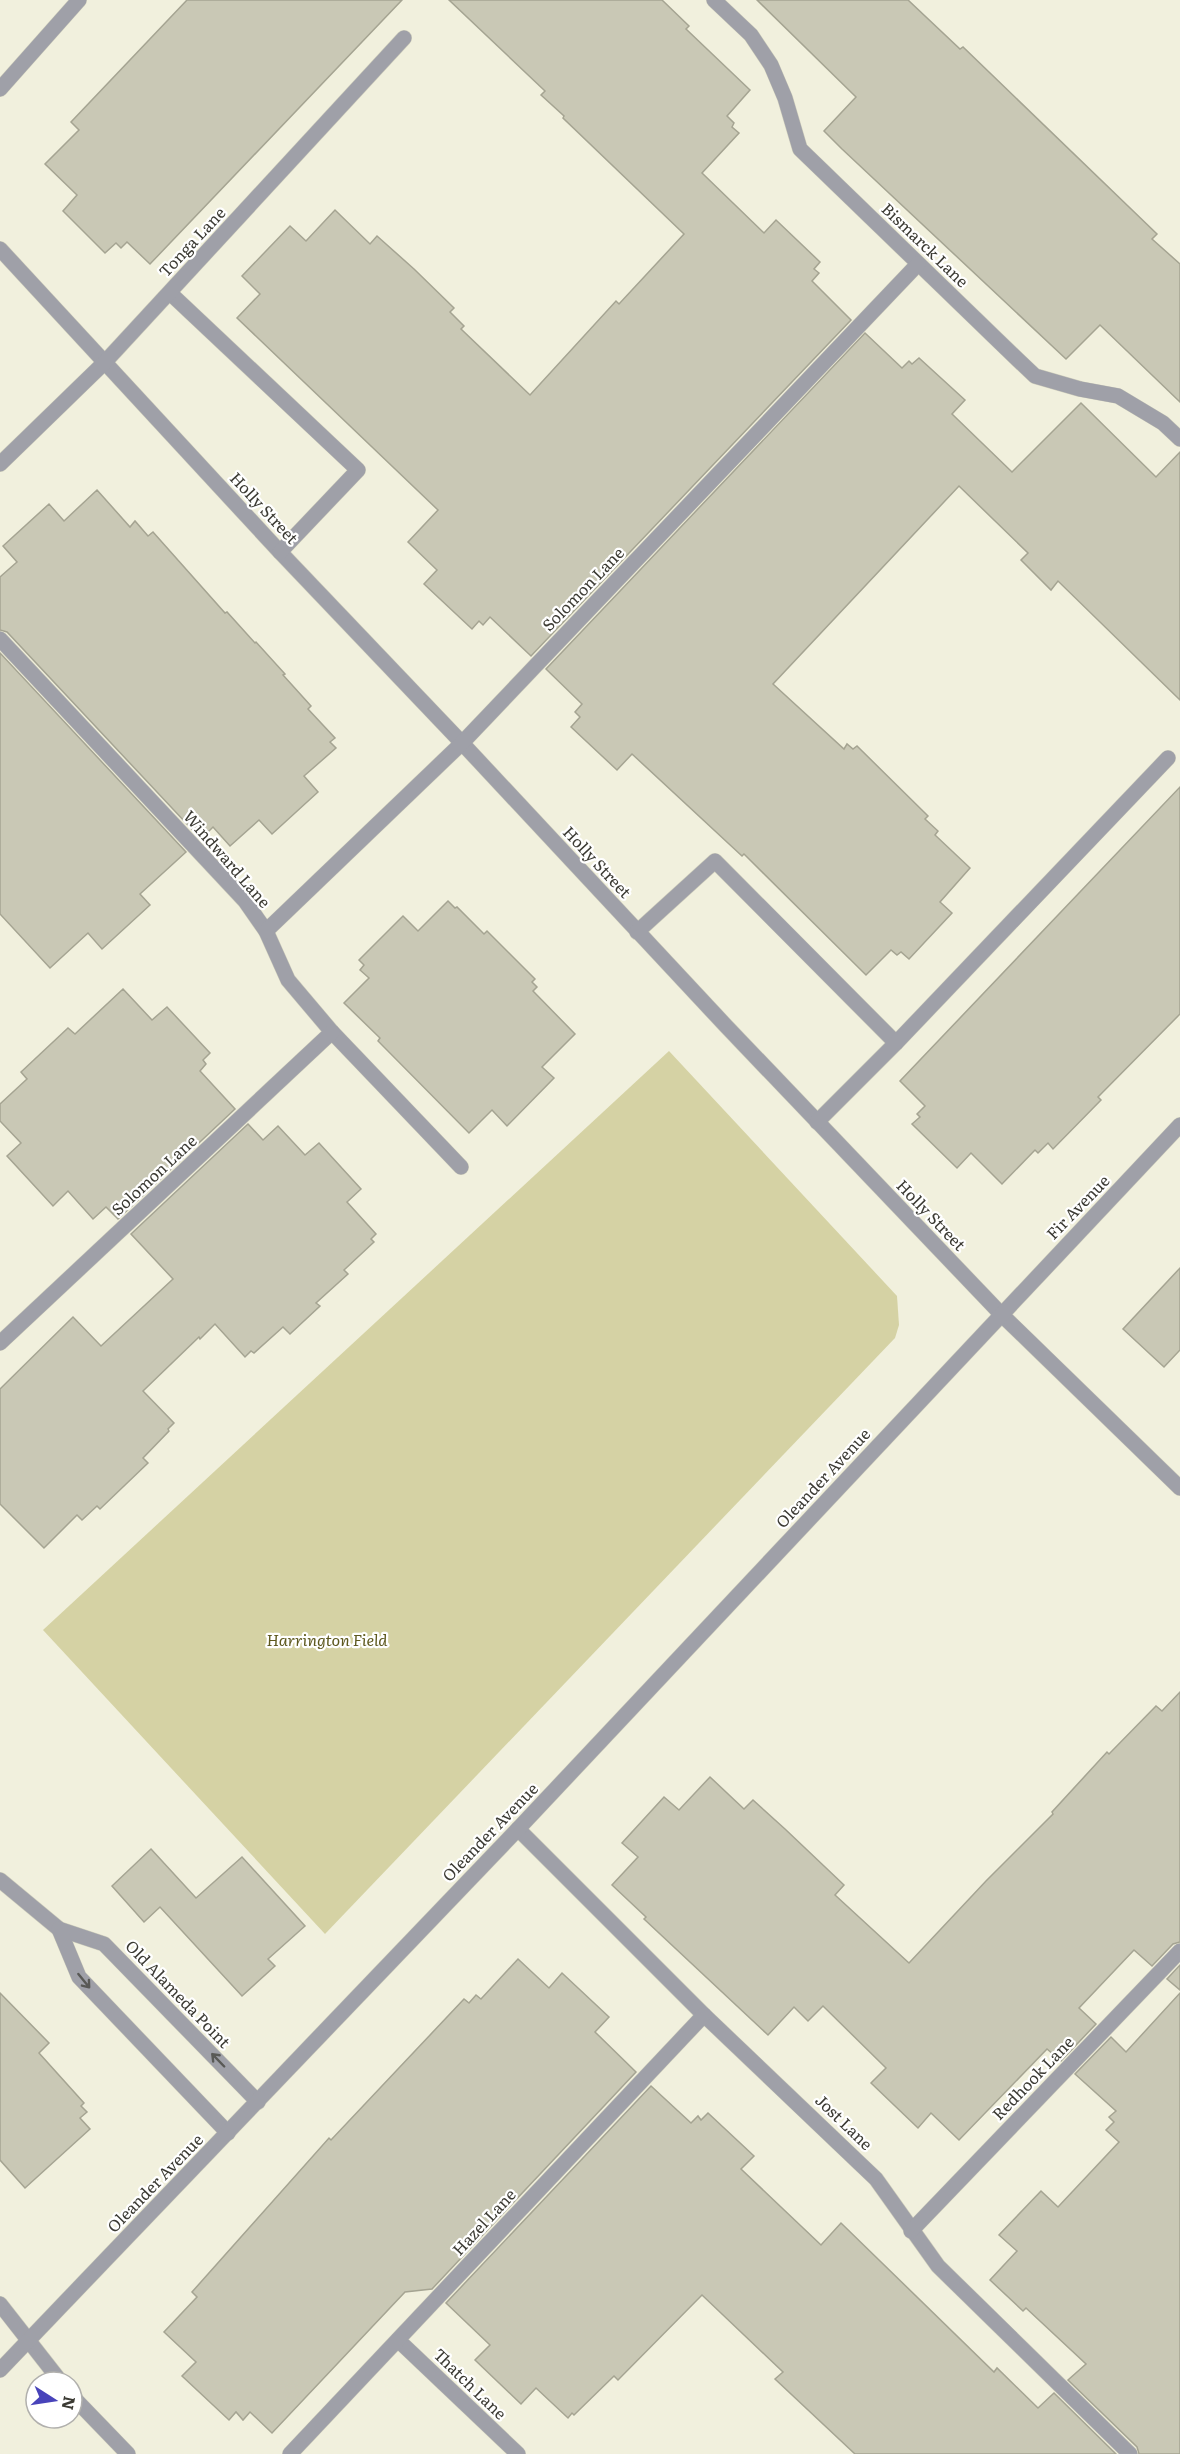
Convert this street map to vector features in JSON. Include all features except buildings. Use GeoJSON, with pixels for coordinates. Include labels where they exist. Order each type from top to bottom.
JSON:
{"type":"FeatureCollection","features":[{"type":"Feature","properties":{"kind":"street"},"geometry":{"type":"LineString","coordinates":[[0,89],[78,0]]}},
{"type":"Feature","properties":{"kind":"street","name":"Bismarck Lane"},"geometry":{"type":"LineString","coordinates":[[714,0],[751,35],[771,65],[785,98],[800,149],[1035,376],[1080,389],[1118,396],[1163,423],[1180,439]]}},
{"type":"Feature","properties":{"kind":"street","name":"Tonga Lane"},"geometry":{"type":"LineString","coordinates":[[0,464],[105,362],[404,38]]}},
{"type":"Feature","properties":{"kind":"street","name":"Holly Street"},"geometry":{"type":"LineString","coordinates":[[0,249],[280,552],[817,1122],[1001,1314],[1180,1488]]}},
{"type":"Feature","properties":{"kind":"street","name":"Solomon Lane"},"geometry":{"type":"LineString","coordinates":[[266,931],[462,743],[918,264]]}},
{"type":"Feature","properties":{"kind":"street"},"geometry":{"type":"LineString","coordinates":[[170,293],[358,471],[280,552]]}},
{"type":"Feature","properties":{"kind":"street","name":"Windward Lane"},"geometry":{"type":"LineString","coordinates":[[0,639],[245,901],[266,931],[288,980],[332,1032],[461,1167]]}},
{"type":"Feature","properties":{"kind":"street"},"geometry":{"type":"LineString","coordinates":[[817,1122],[896,1043],[1168,758]]}},
{"type":"Feature","properties":{"kind":"street"},"geometry":{"type":"LineString","coordinates":[[637,932],[715,861],[896,1043]]}},
{"type":"Feature","properties":{"kind":"street","name":"Solomon Lane"},"geometry":{"type":"LineString","coordinates":[[0,1343],[332,1032]]}},
{"type":"Feature","properties":{"kind":"street","name":"Fir Avenue"},"geometry":{"type":"LineString","coordinates":[[1001,1314],[1180,1125]]}},
{"type":"Feature","properties":{"kind":"street","name":"Oleander Avenue"},"geometry":{"type":"LineString","coordinates":[[0,2370],[518,1829],[1001,1314]]}},
{"type":"Feature","properties":{"kind":"street","name":"Jost Lane"},"geometry":{"type":"LineString","coordinates":[[518,1829],[704,2015],[876,2179],[938,2266],[1130,2454]]}},
{"type":"Feature","properties":{"kind":"street","name":"Old Alameda Point"},"geometry":{"type":"LineString","coordinates":[[0,1880],[59,1929],[104,1944],[258,2102]]}},
{"type":"Feature","properties":{"kind":"street","name":"Old Alameda Point"},"geometry":{"type":"LineString","coordinates":[[59,1929],[79,1977],[228,2133]]}},
{"type":"Feature","properties":{"kind":"street","name":"Redhook Lane"},"geometry":{"type":"LineString","coordinates":[[912,2231],[1180,1951]]}},
{"type":"Feature","properties":{"kind":"street","name":"Hazel Lane"},"geometry":{"type":"LineString","coordinates":[[290,2454],[704,2015]]}},
{"type":"Feature","properties":{"kind":"street"},"geometry":{"type":"LineString","coordinates":[[0,2304],[52,2370]]}},
{"type":"Feature","properties":{"kind":"street","name":"Thatch Lane"},"geometry":{"type":"LineString","coordinates":[[398,2340],[518,2454]]}},
{"type":"Feature","properties":{"kind":"street"},"geometry":{"type":"LineString","coordinates":[[84,2408],[128,2454]]}},
{"type":"Feature","properties":{"kind":"green space","name":"Harrington Field"},"geometry":{"type":"Polygon","coordinates":[[[669,1051],[897,1296],[899,1325],[895,1338],[325,1934],[43,1630],[669,1051]]]}}]}
